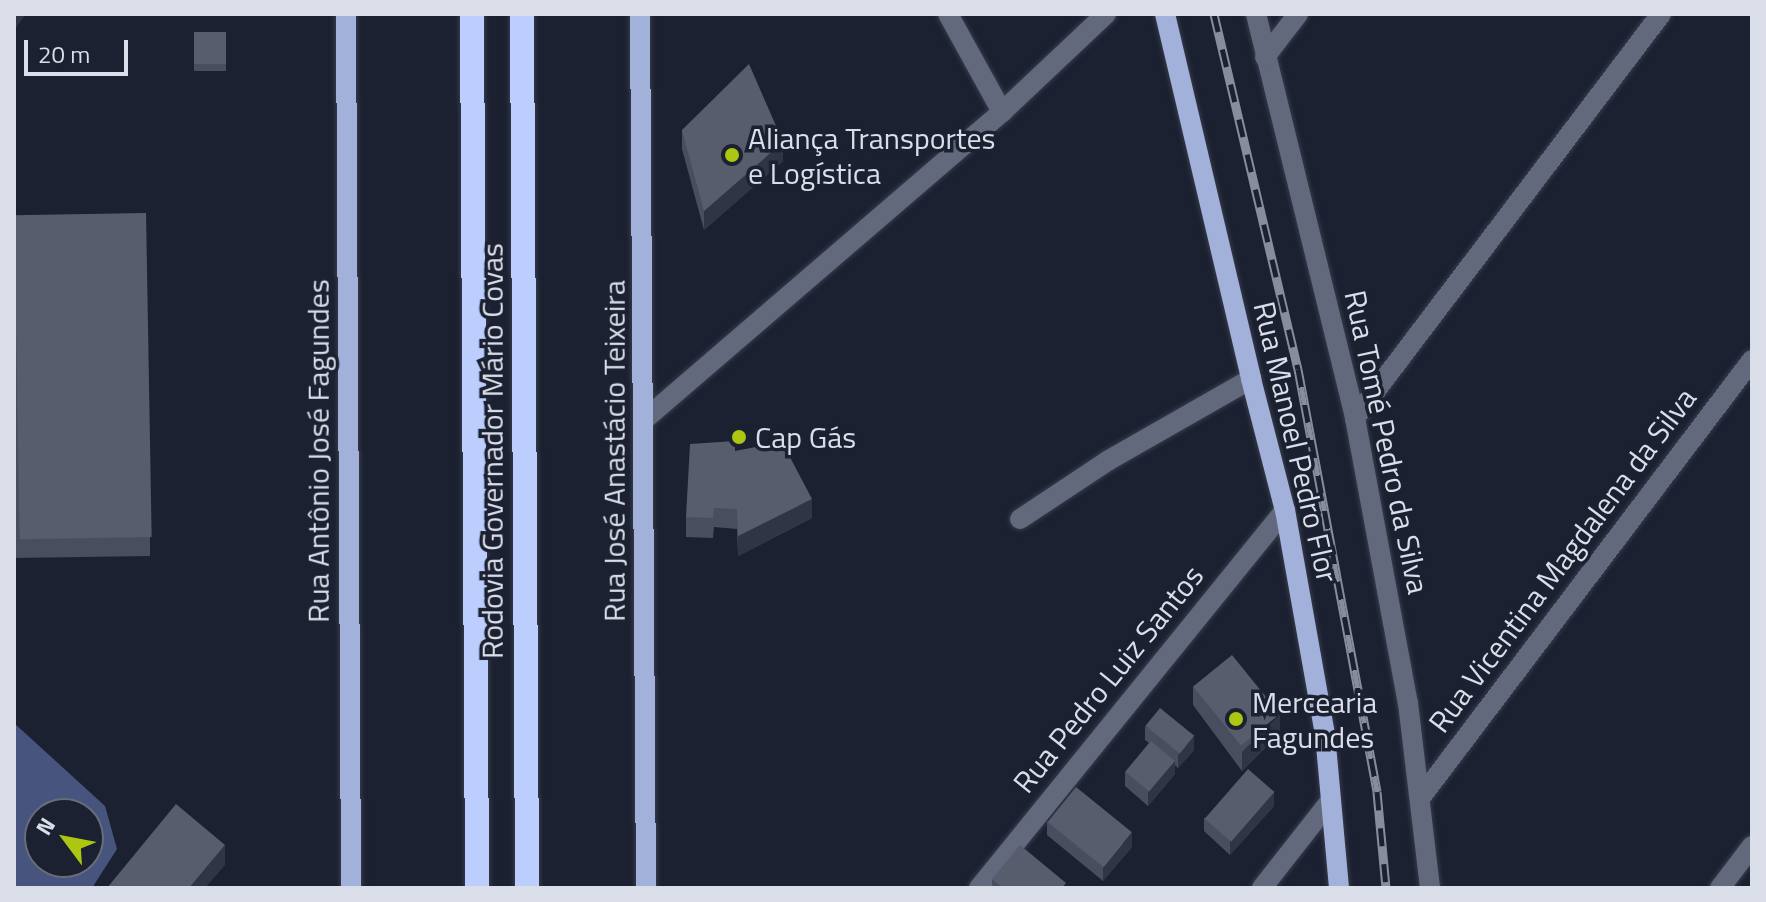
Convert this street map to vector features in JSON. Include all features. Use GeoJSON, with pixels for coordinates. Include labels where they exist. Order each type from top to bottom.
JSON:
{"type":"FeatureCollection","features":[{"type":"Feature","properties":{"kind":"highway","name":"Rodovia Governador Mário Covas"},"geometry":{"type":"LineString","coordinates":[[472,14],[477,888]]}},
{"type":"Feature","properties":{"kind":"highway","name":"Rodovia Governador Mário Covas"},"geometry":{"type":"LineString","coordinates":[[522,14],[527,888]]}},
{"type":"Feature","properties":{"kind":"main road","name":"Rua Antônio José Fagundes"},"geometry":{"type":"LineString","coordinates":[[346,14],[351,888]]}},
{"type":"Feature","properties":{"kind":"main road","name":"Rua José Anastácio Teixeira"},"geometry":{"type":"LineString","coordinates":[[640,14],[646,888]]}},
{"type":"Feature","properties":{"kind":"main road","name":"Rua Manoel Pedro Flor"},"geometry":{"type":"LineString","coordinates":[[1165,14],[1285,510],[1314,659],[1339,888]]}},
{"type":"Feature","properties":{"kind":"street"},"geometry":{"type":"LineString","coordinates":[[948,14],[1002,112]]}},
{"type":"Feature","properties":{"kind":"street"},"geometry":{"type":"LineString","coordinates":[[644,420],[1002,112],[1106,14]]}},
{"type":"Feature","properties":{"kind":"street","name":"Rua Tomé Pedro da Silva"},"geometry":{"type":"LineString","coordinates":[[1256,14],[1355,418],[1394,615],[1421,797],[1430,888]]}},
{"type":"Feature","properties":{"kind":"street"},"geometry":{"type":"LineString","coordinates":[[1265,57],[1298,14]]}},
{"type":"Feature","properties":{"kind":"street"},"geometry":{"type":"LineString","coordinates":[[1355,418],[1661,14]]}},
{"type":"Feature","properties":{"kind":"street","name":"Rua Vicentina Magdalena da Silva"},"geometry":{"type":"LineString","coordinates":[[1421,797],[1752,360]]}},
{"type":"Feature","properties":{"kind":"street"},"geometry":{"type":"LineString","coordinates":[[1020,519],[1109,460],[1251,379]]}},
{"type":"Feature","properties":{"kind":"street","name":"Rua Pedro Luiz Santos"},"geometry":{"type":"LineString","coordinates":[[979,888],[1285,510]]}},
{"type":"Feature","properties":{"kind":"street"},"geometry":{"type":"LineString","coordinates":[[1262,888],[1331,800]]}},
{"type":"Feature","properties":{"kind":"street"},"geometry":{"type":"LineString","coordinates":[[1720,888],[1752,846]]}},
{"type":"Feature","properties":{"kind":"shaded area"},"geometry":{"type":"Polygon","coordinates":[[[14,723],[96,798],[24,798],[24,878],[98,878],[92,888],[14,888],[14,723]]]}},
{"type":"Feature","properties":{"kind":"shaded area"},"geometry":{"type":"Polygon","coordinates":[[[104,805],[105,806],[117,849],[104,869],[104,805]]]}},
{"type":"Feature","properties":{"kind":"building"},"geometry":{"type":"Polygon","coordinates":[[[194,32],[226,32],[226,64],[194,64],[194,32]]]}},
{"type":"Feature","properties":{"kind":"building","name":"Aliança Transportes e Logística"},"geometry":{"type":"Polygon","coordinates":[[[749,64],[783,142],[704,211],[682,130],[749,64]]]}},
{"type":"Feature","properties":{"kind":"building"},"geometry":{"type":"Polygon","coordinates":[[[146,213],[152,537],[20,539],[14,215],[146,213]]]}},
{"type":"Feature","properties":{"kind":"building"},"geometry":{"type":"Polygon","coordinates":[[[735,441],[735,451],[782,442],[812,499],[738,536],[737,509],[714,508],[713,518],[686,517],[690,444],[735,441]]]}},
{"type":"Feature","properties":{"kind":"building"},"geometry":{"type":"Polygon","coordinates":[[[1232,655],[1280,714],[1241,746],[1193,686],[1232,655]]]}},
{"type":"Feature","properties":{"kind":"building"},"geometry":{"type":"Polygon","coordinates":[[[1160,708],[1194,736],[1180,754],[1146,726],[1160,708]]]}},
{"type":"Feature","properties":{"kind":"building"},"geometry":{"type":"Polygon","coordinates":[[[1151,741],[1175,761],[1149,792],[1125,772],[1151,741]]]}},
{"type":"Feature","properties":{"kind":"building"},"geometry":{"type":"Polygon","coordinates":[[[1248,769],[1274,792],[1231,842],[1205,819],[1248,769]]]}},
{"type":"Feature","properties":{"kind":"building"},"geometry":{"type":"Polygon","coordinates":[[[1076,787],[1132,832],[1104,867],[1048,822],[1076,787]]]}},
{"type":"Feature","properties":{"kind":"building"},"geometry":{"type":"Polygon","coordinates":[[[176,804],[225,845],[189,888],[107,888],[176,804]]]}},
{"type":"Feature","properties":{"kind":"building"},"geometry":{"type":"Polygon","coordinates":[[[1020,845],[1066,883],[1062,888],[1003,888],[992,879],[1020,845]]]}},
{"type":"Feature","properties":{"kind":"railway"},"geometry":{"type":"LineString","coordinates":[[1214,14],[1298,369],[1377,792],[1386,888]]}},
{"type":"Feature","properties":{"kind":"place","name":"Aliança Transportes e Logística"},"geometry":{"type":"Point","coordinates":[732,155]}},
{"type":"Feature","properties":{"kind":"place","name":"Cap Gás"},"geometry":{"type":"Point","coordinates":[739,437]}},
{"type":"Feature","properties":{"kind":"place","name":"Mercearia Fagundes"},"geometry":{"type":"Point","coordinates":[1236,719]}}]}
